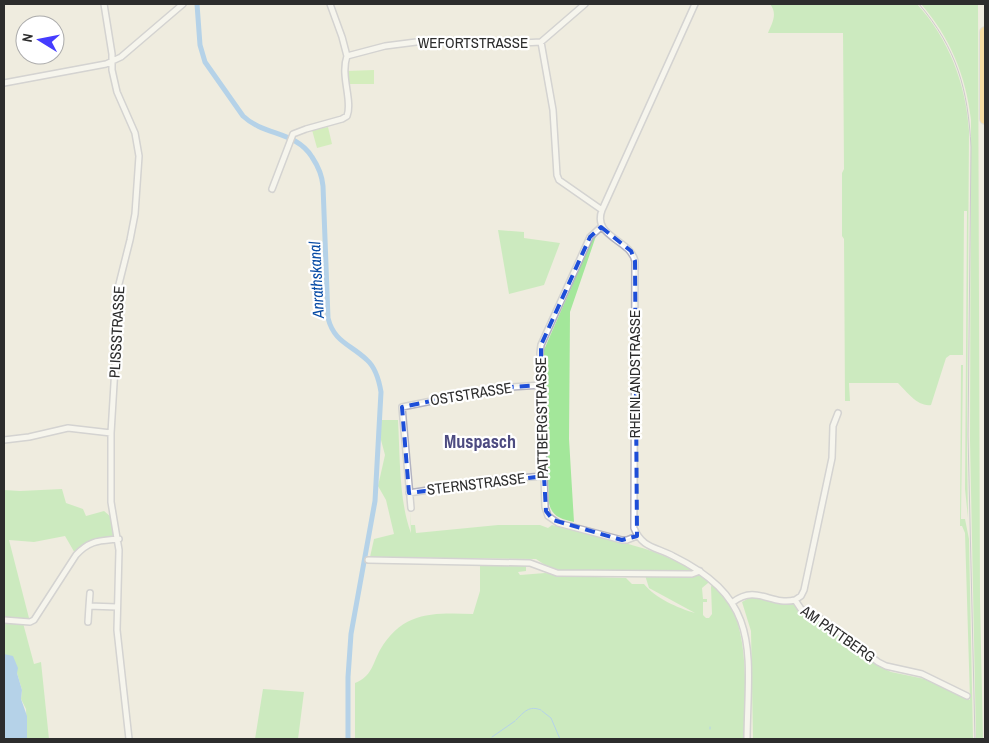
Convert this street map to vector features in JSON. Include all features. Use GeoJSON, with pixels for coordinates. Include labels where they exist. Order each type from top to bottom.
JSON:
{"type":"FeatureCollection","features":[{"type":"Feature","properties":{"kind":"highway"},"geometry":{"type":"LineString","coordinates":[[985,32],[985,119]]}},
{"type":"Feature","properties":{"kind":"street","name":"PLISSSTRASSE"},"geometry":{"type":"LineString","coordinates":[[104,4],[116,92],[136,133],[140,156],[135,214],[118,288],[111,433],[112,502],[119,539],[117,630],[129,739]]}},
{"type":"Feature","properties":{"kind":"street"},"geometry":{"type":"LineString","coordinates":[[4,83],[113,62],[183,4]]}},
{"type":"Feature","properties":{"kind":"street"},"geometry":{"type":"LineString","coordinates":[[272,189],[290,139],[294,134],[342,119],[346,116],[348,108],[344,67],[347,56],[330,4]]}},
{"type":"Feature","properties":{"kind":"street","name":"WEFORTSTRASSE"},"geometry":{"type":"LineString","coordinates":[[347,56],[385,46],[424,41],[503,44],[541,42],[585,4]]}},
{"type":"Feature","properties":{"kind":"street"},"geometry":{"type":"LineString","coordinates":[[602,227],[600,217],[602,210],[695,4]]}},
{"type":"Feature","properties":{"kind":"street"},"geometry":{"type":"LineString","coordinates":[[541,42],[553,110],[557,175],[559,180],[602,210]]}},
{"type":"Feature","properties":{"kind":"street","name":"PATTBERGSTRASSE"},"geometry":{"type":"LineString","coordinates":[[602,227],[590,237],[541,345],[546,511],[553,520],[565,525],[622,540],[637,536]]}},
{"type":"Feature","properties":{"kind":"street","name":"RHEINLANDSTRASSE"},"geometry":{"type":"LineString","coordinates":[[602,227],[631,251],[635,260],[634,523],[637,536]]}},
{"type":"Feature","properties":{"kind":"street","name":"OSTSTRASSE"},"geometry":{"type":"LineString","coordinates":[[409,493],[402,407],[496,388],[541,385]]}},
{"type":"Feature","properties":{"kind":"street","name":"AM PATTBERG"},"geometry":{"type":"LineString","coordinates":[[733,602],[742,596],[751,594],[786,601],[795,600],[801,596],[804,590],[832,458],[833,426],[838,413]]}},
{"type":"Feature","properties":{"kind":"street"},"geometry":{"type":"LineString","coordinates":[[4,440],[29,437],[68,428],[111,433]]}},
{"type":"Feature","properties":{"kind":"street","name":"STERNSTRASSE"},"geometry":{"type":"LineString","coordinates":[[409,493],[492,480],[544,476]]}},
{"type":"Feature","properties":{"kind":"street"},"geometry":{"type":"LineString","coordinates":[[409,493],[411,508]]}},
{"type":"Feature","properties":{"kind":"street"},"geometry":{"type":"LineString","coordinates":[[637,536],[649,546],[672,555],[700,571],[713,580],[733,602],[747,641],[748,739]]}},
{"type":"Feature","properties":{"kind":"street"},"geometry":{"type":"LineString","coordinates":[[4,620],[30,622],[36,618],[76,555],[85,546],[93,542],[119,539]]}},
{"type":"Feature","properties":{"kind":"street"},"geometry":{"type":"LineString","coordinates":[[368,560],[530,563],[557,573],[692,574],[700,571]]}},
{"type":"Feature","properties":{"kind":"street"},"geometry":{"type":"LineString","coordinates":[[88,622],[90,594]]}},
{"type":"Feature","properties":{"kind":"street","name":"AM PATTBERG"},"geometry":{"type":"LineString","coordinates":[[795,600],[800,609],[825,621],[878,662],[886,666],[922,674],[966,696]]}},
{"type":"Feature","properties":{"kind":"street"},"geometry":{"type":"LineString","coordinates":[[89,606],[117,607]]}},
{"type":"Feature","properties":{"kind":"highlighted area"},"geometry":{"type":"Polygon","coordinates":[[[601,227],[631,251],[635,261],[637,536],[622,540],[553,520],[546,511],[544,476],[409,493],[402,407],[496,388],[541,385],[541,345],[590,237],[601,227]]]}},
{"type":"Feature","properties":{"kind":"green space"},"geometry":{"type":"Polygon","coordinates":[[[770,4],[917,4],[938,32],[954,63],[964,96],[969,131],[968,518],[965,489],[967,211],[964,211],[963,355],[950,355],[946,358],[931,405],[922,404],[917,401],[898,383],[849,383],[850,401],[845,401],[844,239],[842,236],[842,173],[844,169],[843,33],[768,33],[774,15],[770,4]]]}},
{"type":"Feature","properties":{"kind":"green space"},"geometry":{"type":"Polygon","coordinates":[[[921,4],[978,4],[980,601],[983,739],[976,739],[970,440],[971,120],[965,88],[955,58],[940,30],[921,4]]]}},
{"type":"Feature","properties":{"kind":"green space"},"geometry":{"type":"Polygon","coordinates":[[[374,70],[374,84],[347,84],[347,71],[374,70]]]}},
{"type":"Feature","properties":{"kind":"green space"},"geometry":{"type":"Polygon","coordinates":[[[328,127],[332,144],[317,148],[312,130],[328,127]]]}},
{"type":"Feature","properties":{"kind":"green space"},"geometry":{"type":"Polygon","coordinates":[[[498,230],[524,232],[524,238],[560,243],[544,285],[509,294],[498,230]]]}},
{"type":"Feature","properties":{"kind":"green space"},"geometry":{"type":"Polygon","coordinates":[[[596,236],[570,312],[569,439],[574,522],[558,517],[550,508],[549,503],[543,352],[592,240],[596,236]]]}},
{"type":"Feature","properties":{"kind":"green space"},"geometry":{"type":"Polygon","coordinates":[[[961,365],[963,365],[961,519],[965,519],[969,539],[973,739],[753,739],[751,631],[742,602],[749,598],[761,598],[794,604],[798,610],[821,621],[877,665],[891,672],[925,679],[970,700],[965,533],[962,526],[960,526],[961,365]]]}},
{"type":"Feature","properties":{"kind":"green space"},"geometry":{"type":"Polygon","coordinates":[[[381,420],[398,420],[402,493],[411,533],[410,511],[411,525],[415,525],[416,533],[498,525],[540,525],[548,528],[552,525],[633,545],[672,559],[708,580],[708,583],[702,588],[703,599],[707,599],[707,602],[703,602],[703,615],[706,618],[709,618],[712,614],[711,587],[714,584],[730,606],[741,638],[745,672],[745,739],[355,739],[355,683],[368,673],[389,637],[409,621],[432,615],[473,614],[480,591],[480,566],[491,564],[526,565],[526,571],[518,572],[520,575],[545,573],[565,576],[626,578],[632,584],[644,584],[654,594],[667,602],[695,613],[649,588],[644,572],[559,570],[548,567],[536,559],[370,557],[374,539],[394,534],[386,500],[378,486],[385,455],[381,440],[381,420]]]}},
{"type":"Feature","properties":{"kind":"green space"},"geometry":{"type":"Polygon","coordinates":[[[62,489],[66,503],[83,509],[86,516],[104,511],[110,516],[119,539],[93,542],[76,555],[65,536],[34,542],[9,540],[30,622],[4,620],[4,490],[62,489]]]}},
{"type":"Feature","properties":{"kind":"green space"},"geometry":{"type":"Polygon","coordinates":[[[4,622],[23,623],[34,664],[41,662],[49,739],[27,739],[26,709],[21,699],[22,690],[17,673],[4,654],[4,622]]]}},
{"type":"Feature","properties":{"kind":"green space"},"geometry":{"type":"Polygon","coordinates":[[[263,689],[304,692],[298,739],[255,739],[263,689]]]}},
{"type":"Feature","properties":{"kind":"water"},"geometry":{"type":"Polygon","coordinates":[[[4,654],[13,656],[18,668],[17,673],[22,690],[21,699],[27,716],[27,739],[4,739],[4,654]]]}},
{"type":"Feature","properties":{"kind":"waterway","name":"Anrathskanal"},"geometry":{"type":"LineString","coordinates":[[197,4],[200,45],[205,62],[243,116],[260,127],[297,142],[312,157],[318,167],[323,186],[328,318],[338,338],[361,355],[373,367],[377,374],[381,392],[375,501],[351,634],[348,677],[348,739]]}},
{"type":"Feature","properties":{"kind":"waterway"},"geometry":{"type":"LineString","coordinates":[[516,720],[530,709],[541,710]]}},
{"type":"Feature","properties":{"kind":"waterway"},"geometry":{"type":"LineString","coordinates":[[542,711],[551,718],[560,739]]}},
{"type":"Feature","properties":{"kind":"waterway"},"geometry":{"type":"LineString","coordinates":[[492,737],[515,721]]}},
{"type":"Feature","properties":{"kind":"railway"},"geometry":{"type":"LineString","coordinates":[[919,4],[943,37],[958,71],[967,107],[971,147],[968,435],[975,739]]}},
{"type":"Feature","properties":{"kind":"district","name":"Muspasch"},"geometry":{"type":"Point","coordinates":[480,442]}}]}
